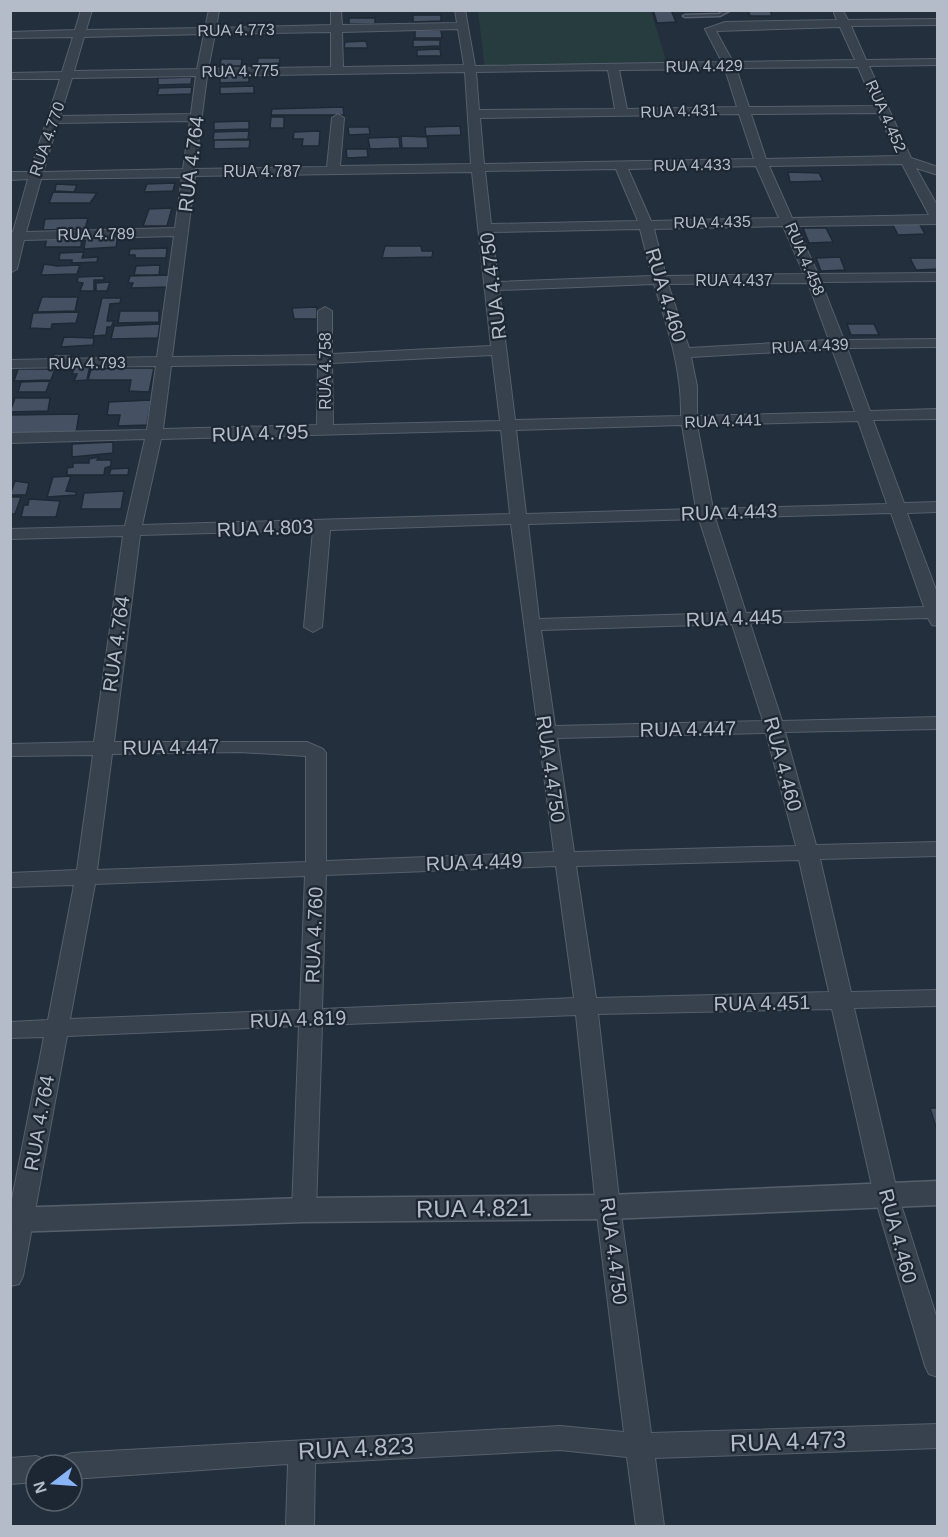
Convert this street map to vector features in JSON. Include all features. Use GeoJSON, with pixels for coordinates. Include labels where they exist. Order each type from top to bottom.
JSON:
{"type":"FeatureCollection","features":[{"type":"Feature","properties":{"kind":"street","name":"RUA 4.770"},"geometry":{"type":"LineString","coordinates":[[10,269],[14,236],[69,74],[87,10]]}},
{"type":"Feature","properties":{"kind":"street","name":"RUA 4.764"},"geometry":{"type":"LineString","coordinates":[[10,1276],[16,1220],[86,878],[101,748],[132,531],[154,436],[202,72],[212,30],[214,10]]}},
{"type":"Feature","properties":{"kind":"street"},"geometry":{"type":"LineString","coordinates":[[336,10],[337,70]]}},
{"type":"Feature","properties":{"kind":"street","name":"RUA 4.452"},"geometry":{"type":"LineString","coordinates":[[838,10],[906,160],[937,219]]}},
{"type":"Feature","properties":{"kind":"street","name":"RUA 4.773"},"geometry":{"type":"LineString","coordinates":[[10,35],[336,29],[461,18]]}},
{"type":"Feature","properties":{"kind":"street","name":"RUA 4.4750"},"geometry":{"type":"LineString","coordinates":[[461,18],[470,69],[478,169],[494,286],[531,625],[586,1006],[608,1207],[650,1527]]}},
{"type":"Feature","properties":{"kind":"street"},"geometry":{"type":"LineString","coordinates":[[845,24],[938,22]]}},
{"type":"Feature","properties":{"kind":"street","name":"RUA 4.458"},"geometry":{"type":"LineString","coordinates":[[845,24],[716,26],[710,29],[730,66],[746,109],[761,163],[789,221],[838,344],[936,615]]}},
{"type":"Feature","properties":{"kind":"street","name":"RUA 4.429"},"geometry":{"type":"LineString","coordinates":[[470,69],[938,62]]}},
{"type":"Feature","properties":{"kind":"street"},"geometry":{"type":"LineString","coordinates":[[613,68],[622,112]]}},
{"type":"Feature","properties":{"kind":"street","name":"RUA 4.775"},"geometry":{"type":"LineString","coordinates":[[10,76],[470,69]]}},
{"type":"Feature","properties":{"kind":"street","name":"RUA 4.431"},"geometry":{"type":"LineString","coordinates":[[475,114],[884,109]]}},
{"type":"Feature","properties":{"kind":"street"},"geometry":{"type":"LineString","coordinates":[[53,120],[196,117]]}},
{"type":"Feature","properties":{"kind":"street"},"geometry":{"type":"LineString","coordinates":[[333,170],[338,118]]}},
{"type":"Feature","properties":{"kind":"street"},"geometry":{"type":"LineString","coordinates":[[906,160],[938,171]]}},
{"type":"Feature","properties":{"kind":"street","name":"RUA 4.433"},"geometry":{"type":"LineString","coordinates":[[478,169],[906,160]]}},
{"type":"Feature","properties":{"kind":"street","name":"RUA 4.460"},"geometry":{"type":"LineString","coordinates":[[621,166],[646,224],[660,280],[683,353],[689,386],[689,422],[705,512],[774,726],[807,853],[886,1195],[914,1296],[938,1366]]}},
{"type":"Feature","properties":{"kind":"street","name":"RUA 4.787"},"geometry":{"type":"LineString","coordinates":[[10,176],[189,171],[478,169]]}},
{"type":"Feature","properties":{"kind":"street","name":"RUA 4.435"},"geometry":{"type":"LineString","coordinates":[[487,228],[937,219]]}},
{"type":"Feature","properties":{"kind":"street","name":"RUA 4.789"},"geometry":{"type":"LineString","coordinates":[[14,236],[182,232]]}},
{"type":"Feature","properties":{"kind":"street","name":"RUA 4.437"},"geometry":{"type":"LineString","coordinates":[[494,286],[660,280],[938,277]]}},
{"type":"Feature","properties":{"kind":"street","name":"RUA 4.758"},"geometry":{"type":"LineString","coordinates":[[325,311],[325,431]]}},
{"type":"Feature","properties":{"kind":"street","name":"RUA 4.439"},"geometry":{"type":"LineString","coordinates":[[683,353],[838,344],[938,343]]}},
{"type":"Feature","properties":{"kind":"street","name":"RUA 4.793"},"geometry":{"type":"LineString","coordinates":[[10,364],[324,359],[501,350]]}},
{"type":"Feature","properties":{"kind":"street","name":"RUA 4.441"},"geometry":{"type":"LineString","coordinates":[[509,426],[938,414]]}},
{"type":"Feature","properties":{"kind":"street","name":"RUA 4.795"},"geometry":{"type":"LineString","coordinates":[[10,438],[509,426]]}},
{"type":"Feature","properties":{"kind":"street","name":"RUA 4.443"},"geometry":{"type":"LineString","coordinates":[[520,521],[705,512],[938,507]]}},
{"type":"Feature","properties":{"kind":"street","name":"RUA 4.803"},"geometry":{"type":"LineString","coordinates":[[10,534],[520,521]]}},
{"type":"Feature","properties":{"kind":"street"},"geometry":{"type":"LineString","coordinates":[[313,627],[322,526]]}},
{"type":"Feature","properties":{"kind":"street","name":"RUA 4.445"},"geometry":{"type":"LineString","coordinates":[[531,625],[741,618],[936,615]]}},
{"type":"Feature","properties":{"kind":"street","name":"RUA 4.447"},"geometry":{"type":"LineString","coordinates":[[546,732],[938,723]]}},
{"type":"Feature","properties":{"kind":"street","name":"RUA 4.447"},"geometry":{"type":"LineString","coordinates":[[10,750],[308,748],[316,753],[315,766]]}},
{"type":"Feature","properties":{"kind":"street","name":"RUA 4.760"},"geometry":{"type":"LineString","coordinates":[[304,1210],[316,868],[315,766]]}},
{"type":"Feature","properties":{"kind":"street","name":"RUA 4.449"},"geometry":{"type":"LineString","coordinates":[[10,880],[564,859],[938,849]]}},
{"type":"Feature","properties":{"kind":"street","name":"RUA 4.451"},"geometry":{"type":"LineString","coordinates":[[586,1006],[938,998]]}},
{"type":"Feature","properties":{"kind":"street","name":"RUA 4.819"},"geometry":{"type":"LineString","coordinates":[[10,1030],[586,1006]]}},
{"type":"Feature","properties":{"kind":"street","name":"RUA 4.821"},"geometry":{"type":"LineString","coordinates":[[16,1220],[304,1210],[608,1207],[938,1192]]}},
{"type":"Feature","properties":{"kind":"street","name":"RUA 4.473"},"geometry":{"type":"LineString","coordinates":[[639,1446],[938,1436]]}},
{"type":"Feature","properties":{"kind":"street","name":"RUA 4.823"},"geometry":{"type":"LineString","coordinates":[[84,1465],[560,1438],[639,1446]]}},
{"type":"Feature","properties":{"kind":"street"},"geometry":{"type":"LineString","coordinates":[[300,1527],[302,1451]]}},
{"type":"Feature","properties":{"kind":"lane"},"geometry":{"type":"LineString","coordinates":[[685,16],[720,15],[729,10]]}},
{"type":"Feature","properties":{"kind":"green space"},"geometry":{"type":"Polygon","coordinates":[[[478,11],[651,11],[668,67],[485,70],[478,11]]]}},
{"type":"Feature","properties":{"kind":"building"},"geometry":{"type":"Polygon","coordinates":[[[653,10],[671,10],[676,22],[657,23],[653,10]]]}},
{"type":"Feature","properties":{"kind":"building"},"geometry":{"type":"Polygon","coordinates":[[[748,10],[770,10],[772,16],[750,16],[748,10]]]}},
{"type":"Feature","properties":{"kind":"building"},"geometry":{"type":"Polygon","coordinates":[[[413,15],[441,15],[441,21],[413,22],[413,15]]]}},
{"type":"Feature","properties":{"kind":"building"},"geometry":{"type":"Polygon","coordinates":[[[349,18],[375,18],[375,24],[349,24],[349,18]]]}},
{"type":"Feature","properties":{"kind":"building"},"geometry":{"type":"Polygon","coordinates":[[[415,30],[441,30],[442,38],[415,38],[415,30]]]}},
{"type":"Feature","properties":{"kind":"building"},"geometry":{"type":"Polygon","coordinates":[[[413,40],[440,40],[440,46],[413,47],[413,40]]]}},
{"type":"Feature","properties":{"kind":"building"},"geometry":{"type":"Polygon","coordinates":[[[366,41],[368,48],[344,48],[345,42],[366,41]]]}},
{"type":"Feature","properties":{"kind":"building"},"geometry":{"type":"Polygon","coordinates":[[[440,49],[441,56],[417,56],[417,50],[440,49]]]}},
{"type":"Feature","properties":{"kind":"building"},"geometry":{"type":"Polygon","coordinates":[[[258,58],[280,58],[279,66],[257,66],[258,58]]]}},
{"type":"Feature","properties":{"kind":"building"},"geometry":{"type":"Polygon","coordinates":[[[221,59],[242,59],[241,66],[220,66],[221,59]]]}},
{"type":"Feature","properties":{"kind":"building"},"geometry":{"type":"Polygon","coordinates":[[[249,73],[249,82],[220,83],[220,74],[249,73]]]}},
{"type":"Feature","properties":{"kind":"building"},"geometry":{"type":"Polygon","coordinates":[[[192,77],[191,84],[158,85],[158,78],[192,77]]]}},
{"type":"Feature","properties":{"kind":"building"},"geometry":{"type":"Polygon","coordinates":[[[254,86],[254,93],[220,94],[220,87],[254,86]]]}},
{"type":"Feature","properties":{"kind":"building"},"geometry":{"type":"Polygon","coordinates":[[[192,87],[191,94],[157,95],[159,88],[192,87]]]}},
{"type":"Feature","properties":{"kind":"building"},"geometry":{"type":"Polygon","coordinates":[[[343,107],[344,115],[271,115],[272,109],[343,107]]]}},
{"type":"Feature","properties":{"kind":"building"},"geometry":{"type":"Polygon","coordinates":[[[271,117],[284,117],[284,128],[270,128],[271,117]]]}},
{"type":"Feature","properties":{"kind":"building"},"geometry":{"type":"Polygon","coordinates":[[[249,121],[249,129],[214,130],[214,122],[249,121]]]}},
{"type":"Feature","properties":{"kind":"building"},"geometry":{"type":"Polygon","coordinates":[[[460,126],[461,135],[426,136],[425,127],[460,126]]]}},
{"type":"Feature","properties":{"kind":"building"},"geometry":{"type":"Polygon","coordinates":[[[348,127],[369,127],[370,134],[349,135],[348,127]]]}},
{"type":"Feature","properties":{"kind":"building"},"geometry":{"type":"Polygon","coordinates":[[[249,131],[248,139],[213,140],[214,132],[249,131]]]}},
{"type":"Feature","properties":{"kind":"building"},"geometry":{"type":"Polygon","coordinates":[[[320,131],[319,146],[302,146],[303,139],[293,139],[294,132],[320,131]]]}},
{"type":"Feature","properties":{"kind":"building"},"geometry":{"type":"Polygon","coordinates":[[[401,136],[427,137],[428,148],[402,148],[401,136]]]}},
{"type":"Feature","properties":{"kind":"building"},"geometry":{"type":"Polygon","coordinates":[[[399,137],[400,148],[370,149],[368,138],[399,137]]]}},
{"type":"Feature","properties":{"kind":"building"},"geometry":{"type":"Polygon","coordinates":[[[214,140],[250,140],[249,148],[214,149],[214,140]]]}},
{"type":"Feature","properties":{"kind":"building"},"geometry":{"type":"Polygon","coordinates":[[[346,149],[367,149],[368,157],[347,158],[346,149]]]}},
{"type":"Feature","properties":{"kind":"building"},"geometry":{"type":"Polygon","coordinates":[[[788,172],[819,173],[823,181],[790,182],[788,172]]]}},
{"type":"Feature","properties":{"kind":"building"},"geometry":{"type":"Polygon","coordinates":[[[175,183],[173,191],[144,192],[147,184],[175,183]]]}},
{"type":"Feature","properties":{"kind":"building"},"geometry":{"type":"Polygon","coordinates":[[[56,184],[77,185],[74,192],[55,191],[56,184]]]}},
{"type":"Feature","properties":{"kind":"building"},"geometry":{"type":"Polygon","coordinates":[[[53,192],[97,193],[90,203],[49,203],[53,192]]]}},
{"type":"Feature","properties":{"kind":"building"},"geometry":{"type":"Polygon","coordinates":[[[172,208],[167,226],[143,226],[149,209],[172,208]]]}},
{"type":"Feature","properties":{"kind":"building"},"geometry":{"type":"Polygon","coordinates":[[[88,218],[85,229],[43,230],[45,219],[88,218]]]}},
{"type":"Feature","properties":{"kind":"building"},"geometry":{"type":"Polygon","coordinates":[[[892,223],[919,223],[925,234],[898,235],[892,223]]]}},
{"type":"Feature","properties":{"kind":"building"},"geometry":{"type":"Polygon","coordinates":[[[803,228],[826,228],[833,242],[809,243],[803,228]]]}},
{"type":"Feature","properties":{"kind":"building"},"geometry":{"type":"Polygon","coordinates":[[[118,235],[116,247],[84,249],[86,236],[118,235]]]}},
{"type":"Feature","properties":{"kind":"building"},"geometry":{"type":"Polygon","coordinates":[[[82,237],[81,247],[45,247],[47,238],[82,237]]]}},
{"type":"Feature","properties":{"kind":"building"},"geometry":{"type":"Polygon","coordinates":[[[385,246],[421,246],[422,251],[433,251],[432,257],[382,258],[385,246]]]}},
{"type":"Feature","properties":{"kind":"building"},"geometry":{"type":"Polygon","coordinates":[[[167,248],[166,258],[135,258],[135,255],[129,255],[130,249],[167,248]]]}},
{"type":"Feature","properties":{"kind":"building"},"geometry":{"type":"Polygon","coordinates":[[[84,252],[82,258],[98,257],[97,262],[72,263],[72,260],[59,260],[60,253],[84,252]]]}},
{"type":"Feature","properties":{"kind":"building"},"geometry":{"type":"Polygon","coordinates":[[[840,257],[845,270],[821,271],[816,258],[840,257]]]}},
{"type":"Feature","properties":{"kind":"building"},"geometry":{"type":"Polygon","coordinates":[[[910,258],[938,258],[938,269],[916,270],[910,258]]]}},
{"type":"Feature","properties":{"kind":"building"},"geometry":{"type":"Polygon","coordinates":[[[44,264],[80,265],[77,274],[41,275],[44,264]]]}},
{"type":"Feature","properties":{"kind":"building"},"geometry":{"type":"Polygon","coordinates":[[[160,265],[159,275],[134,275],[136,266],[160,265]]]}},
{"type":"Feature","properties":{"kind":"building"},"geometry":{"type":"Polygon","coordinates":[[[173,275],[171,287],[131,288],[133,283],[128,283],[130,276],[173,275]]]}},
{"type":"Feature","properties":{"kind":"building"},"geometry":{"type":"Polygon","coordinates":[[[104,276],[104,280],[94,280],[94,291],[80,291],[83,283],[77,282],[78,277],[104,276]]]}},
{"type":"Feature","properties":{"kind":"building"},"geometry":{"type":"Polygon","coordinates":[[[110,282],[107,291],[96,291],[96,283],[110,282]]]}},
{"type":"Feature","properties":{"kind":"building"},"geometry":{"type":"Polygon","coordinates":[[[42,297],[78,297],[75,311],[37,312],[42,297]]]}},
{"type":"Feature","properties":{"kind":"building"},"geometry":{"type":"Polygon","coordinates":[[[102,298],[121,298],[120,303],[110,304],[107,321],[114,321],[111,327],[107,327],[106,335],[93,336],[102,298]]]}},
{"type":"Feature","properties":{"kind":"building"},"geometry":{"type":"Polygon","coordinates":[[[317,307],[317,319],[294,319],[292,308],[317,307]]]}},
{"type":"Feature","properties":{"kind":"building"},"geometry":{"type":"Polygon","coordinates":[[[120,311],[159,311],[159,322],[118,323],[120,311]]]}},
{"type":"Feature","properties":{"kind":"building"},"geometry":{"type":"Polygon","coordinates":[[[79,312],[76,323],[52,324],[51,329],[30,328],[33,313],[79,312]]]}},
{"type":"Feature","properties":{"kind":"building"},"geometry":{"type":"Polygon","coordinates":[[[160,324],[158,338],[111,339],[114,326],[160,324]]]}},
{"type":"Feature","properties":{"kind":"building"},"geometry":{"type":"Polygon","coordinates":[[[847,324],[874,324],[879,335],[851,335],[847,324]]]}},
{"type":"Feature","properties":{"kind":"building"},"geometry":{"type":"Polygon","coordinates":[[[64,337],[94,338],[93,345],[61,347],[64,337]]]}},
{"type":"Feature","properties":{"kind":"building"},"geometry":{"type":"Polygon","coordinates":[[[54,354],[72,354],[71,359],[52,359],[54,354]]]}},
{"type":"Feature","properties":{"kind":"building"},"geometry":{"type":"Polygon","coordinates":[[[90,365],[87,380],[74,381],[77,374],[72,374],[75,366],[90,365]]]}},
{"type":"Feature","properties":{"kind":"building"},"geometry":{"type":"Polygon","coordinates":[[[154,368],[149,392],[129,391],[131,380],[88,380],[91,369],[154,368]]]}},
{"type":"Feature","properties":{"kind":"building"},"geometry":{"type":"Polygon","coordinates":[[[18,369],[55,369],[51,380],[14,381],[18,369]]]}},
{"type":"Feature","properties":{"kind":"building"},"geometry":{"type":"Polygon","coordinates":[[[50,381],[46,392],[18,392],[21,382],[50,381]]]}},
{"type":"Feature","properties":{"kind":"building"},"geometry":{"type":"Polygon","coordinates":[[[15,398],[50,398],[48,411],[10,412],[15,398]]]}},
{"type":"Feature","properties":{"kind":"building"},"geometry":{"type":"Polygon","coordinates":[[[151,400],[147,425],[118,426],[120,415],[107,415],[109,402],[151,400]]]}},
{"type":"Feature","properties":{"kind":"building"},"geometry":{"type":"Polygon","coordinates":[[[79,414],[76,433],[10,434],[10,415],[79,414]]]}},
{"type":"Feature","properties":{"kind":"building"},"geometry":{"type":"Polygon","coordinates":[[[113,442],[113,453],[72,457],[72,444],[113,442]]]}},
{"type":"Feature","properties":{"kind":"building"},"geometry":{"type":"Polygon","coordinates":[[[99,457],[97,460],[111,460],[111,466],[105,468],[104,475],[67,475],[67,468],[73,467],[73,463],[89,463],[89,459],[99,457]]]}},
{"type":"Feature","properties":{"kind":"building"},"geometry":{"type":"Polygon","coordinates":[[[129,468],[128,475],[109,475],[111,469],[129,468]]]}},
{"type":"Feature","properties":{"kind":"building"},"geometry":{"type":"Polygon","coordinates":[[[71,476],[66,491],[76,492],[76,495],[47,497],[53,477],[71,476]]]}},
{"type":"Feature","properties":{"kind":"building"},"geometry":{"type":"Polygon","coordinates":[[[15,481],[29,483],[26,495],[10,495],[15,481]]]}},
{"type":"Feature","properties":{"kind":"building"},"geometry":{"type":"Polygon","coordinates":[[[124,491],[121,509],[81,509],[84,493],[124,491]]]}},
{"type":"Feature","properties":{"kind":"building"},"geometry":{"type":"Polygon","coordinates":[[[10,497],[21,497],[15,514],[10,514],[10,497]]]}},
{"type":"Feature","properties":{"kind":"building"},"geometry":{"type":"Polygon","coordinates":[[[29,499],[60,501],[56,517],[21,517],[24,505],[28,505],[29,499]]]}},
{"type":"Feature","properties":{"kind":"building"},"geometry":{"type":"Polygon","coordinates":[[[930,1108],[938,1108],[938,1133],[930,1108]]]}}]}
